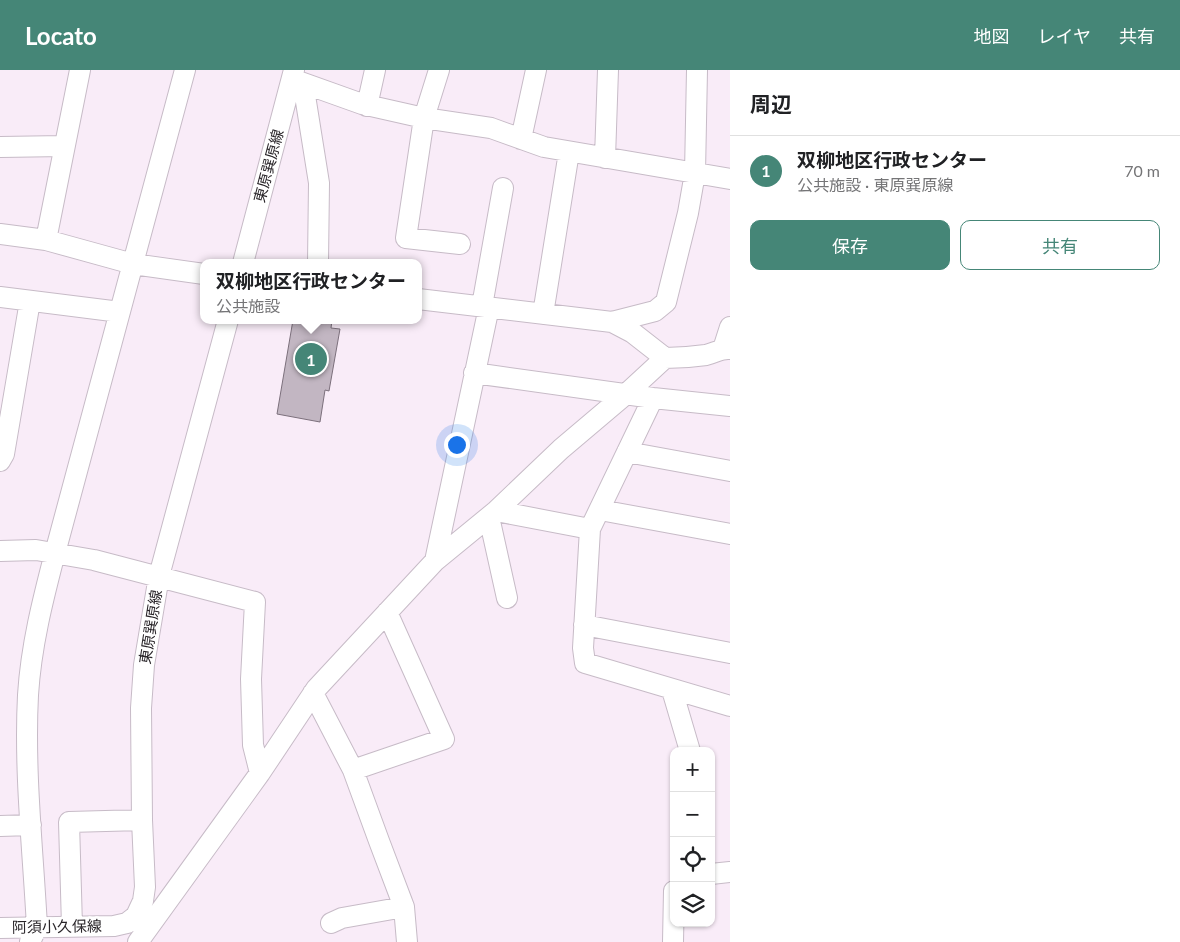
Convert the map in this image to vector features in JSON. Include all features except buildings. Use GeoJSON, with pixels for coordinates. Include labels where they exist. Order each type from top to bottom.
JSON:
{"type":"FeatureCollection","features":[{"type":"Feature","properties":{"kind":"street"},"geometry":{"type":"LineString","coordinates":[[46,240],[80,70]]}},
{"type":"Feature","properties":{"kind":"street"},"geometry":{"type":"LineString","coordinates":[[33,935],[28,772],[28,695],[33,650],[55,553],[185,70]]}},
{"type":"Feature","properties":{"kind":"street"},"geometry":{"type":"LineString","coordinates":[[367,106],[375,70]]}},
{"type":"Feature","properties":{"kind":"street"},"geometry":{"type":"LineString","coordinates":[[439,70],[424,118],[406,238],[460,244]]}},
{"type":"Feature","properties":{"kind":"street"},"geometry":{"type":"LineString","coordinates":[[521,139],[536,70]]}},
{"type":"Feature","properties":{"kind":"street"},"geometry":{"type":"LineString","coordinates":[[605,158],[608,70]]}},
{"type":"Feature","properties":{"kind":"street"},"geometry":{"type":"LineString","coordinates":[[422,300],[612,322],[655,311],[666,302],[688,213],[695,173],[697,70]]}},
{"type":"Feature","properties":{"kind":"street"},"geometry":{"type":"LineString","coordinates":[[297,77],[367,106],[424,118],[491,128],[544,147],[730,179]]}},
{"type":"Feature","properties":{"kind":"street"},"geometry":{"type":"LineString","coordinates":[[297,77],[319,183],[318,259]]}},
{"type":"Feature","properties":{"kind":"street","name":"東原巽原線"},"geometry":{"type":"LineString","coordinates":[[244,259],[297,77]]}},
{"type":"Feature","properties":{"kind":"street"},"geometry":{"type":"LineString","coordinates":[[0,147],[64,146]]}},
{"type":"Feature","properties":{"kind":"street"},"geometry":{"type":"LineString","coordinates":[[542,314],[569,152]]}},
{"type":"Feature","properties":{"kind":"street"},"geometry":{"type":"LineString","coordinates":[[435,561],[474,373],[486,307],[503,188]]}},
{"type":"Feature","properties":{"kind":"street"},"geometry":{"type":"LineString","coordinates":[[0,234],[46,240],[133,264],[200,273]]}},
{"type":"Feature","properties":{"kind":"street"},"geometry":{"type":"LineString","coordinates":[[0,297],[120,312]]}},
{"type":"Feature","properties":{"kind":"street"},"geometry":{"type":"LineString","coordinates":[[0,460],[4,454],[30,301]]}},
{"type":"Feature","properties":{"kind":"street"},"geometry":{"type":"LineString","coordinates":[[612,322],[633,333],[665,358],[686,358],[726,349],[730,327]]}},
{"type":"Feature","properties":{"kind":"street","name":"東原巽原線"},"geometry":{"type":"LineString","coordinates":[[114,926],[127,923],[136,916],[143,901],[145,887],[142,820],[142,690],[148,636],[159,576],[227,324]]}},
{"type":"Feature","properties":{"kind":"street"},"geometry":{"type":"LineString","coordinates":[[138,942],[260,773],[313,693],[435,561],[493,514],[561,449],[665,358]]}},
{"type":"Feature","properties":{"kind":"street"},"geometry":{"type":"LineString","coordinates":[[474,373],[653,398],[730,406]]}},
{"type":"Feature","properties":{"kind":"street"},"geometry":{"type":"LineString","coordinates":[[653,398],[590,529],[583,648],[585,663],[730,706]]}},
{"type":"Feature","properties":{"kind":"street"},"geometry":{"type":"LineString","coordinates":[[627,452],[730,471]]}},
{"type":"Feature","properties":{"kind":"street"},"geometry":{"type":"LineString","coordinates":[[600,510],[730,534]]}},
{"type":"Feature","properties":{"kind":"street"},"geometry":{"type":"LineString","coordinates":[[493,514],[590,529]]}},
{"type":"Feature","properties":{"kind":"street"},"geometry":{"type":"LineString","coordinates":[[493,514],[507,598]]}},
{"type":"Feature","properties":{"kind":"street"},"geometry":{"type":"LineString","coordinates":[[0,551],[36,550],[94,560],[256,602],[251,679],[253,745],[260,773]]}},
{"type":"Feature","properties":{"kind":"street"},"geometry":{"type":"LineString","coordinates":[[353,770],[444,739],[387,612]]}},
{"type":"Feature","properties":{"kind":"street"},"geometry":{"type":"LineString","coordinates":[[584,624],[730,653]]}},
{"type":"Feature","properties":{"kind":"street"},"geometry":{"type":"LineString","coordinates":[[672,690],[689,747]]}},
{"type":"Feature","properties":{"kind":"street"},"geometry":{"type":"LineString","coordinates":[[313,693],[353,770],[404,907],[407,942]]}},
{"type":"Feature","properties":{"kind":"street"},"geometry":{"type":"LineString","coordinates":[[72,926],[69,822],[142,820]]}},
{"type":"Feature","properties":{"kind":"street"},"geometry":{"type":"LineString","coordinates":[[0,826],[31,825]]}},
{"type":"Feature","properties":{"kind":"street"},"geometry":{"type":"LineString","coordinates":[[715,874],[730,872]]}},
{"type":"Feature","properties":{"kind":"street"},"geometry":{"type":"LineString","coordinates":[[331,923],[342,918],[404,907]]}},
{"type":"Feature","properties":{"kind":"street","name":"阿須小久保線"},"geometry":{"type":"LineString","coordinates":[[0,928],[33,935],[72,926],[114,926]]}},
{"type":"Feature","properties":{"kind":"street"},"geometry":{"type":"LineString","coordinates":[[673,927],[673,942]]}},
{"type":"Feature","properties":{"kind":"place","name":"双柳地区行政センター"},"geometry":{"type":"Point","coordinates":[311,359]}}]}
